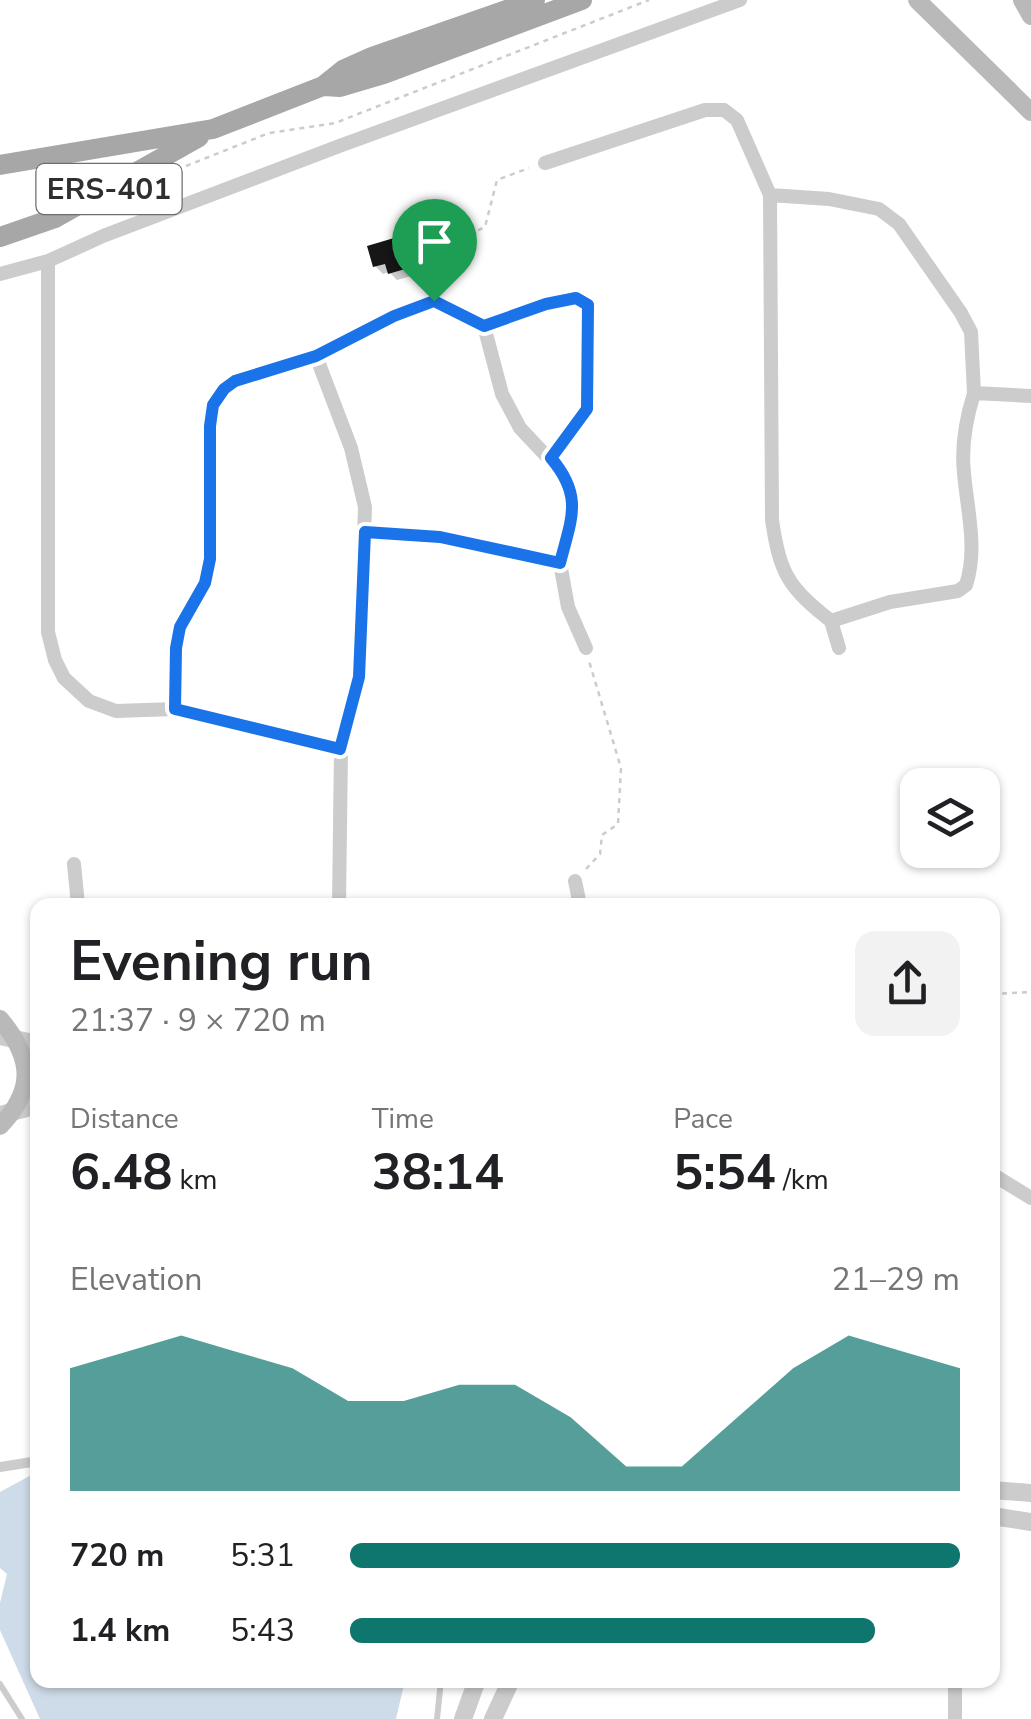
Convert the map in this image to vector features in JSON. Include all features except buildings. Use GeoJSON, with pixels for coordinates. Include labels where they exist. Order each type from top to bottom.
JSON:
{"type":"FeatureCollection","features":[{"type":"Feature","properties":{"kind":"main road"},"geometry":{"type":"LineString","coordinates":[[322,86],[340,87],[384,74],[582,0]]}},
{"type":"Feature","properties":{"kind":"main road"},"geometry":{"type":"LineString","coordinates":[[917,0],[1031,112]]}},
{"type":"Feature","properties":{"kind":"main road"},"geometry":{"type":"LineString","coordinates":[[1022,0],[1031,16]]}},
{"type":"Feature","properties":{"kind":"main road","name":"ERS-401"},"geometry":{"type":"LineString","coordinates":[[0,237],[55,218],[212,129],[322,86],[343,70],[372,57],[530,1]]}},
{"type":"Feature","properties":{"kind":"main road","name":"ERS-401"},"geometry":{"type":"LineString","coordinates":[[5,162],[212,129]]}},
{"type":"Feature","properties":{"kind":"main road"},"geometry":{"type":"LineString","coordinates":[[0,246],[55,218]]}},
{"type":"Feature","properties":{"kind":"main road"},"geometry":{"type":"LineString","coordinates":[[0,1019],[26,1077],[23,1094],[5,1118]]}},
{"type":"Feature","properties":{"kind":"street"},"geometry":{"type":"LineString","coordinates":[[0,274],[48,261],[324,152],[740,0]]}},
{"type":"Feature","properties":{"kind":"street"},"geometry":{"type":"LineString","coordinates":[[545,163],[705,110],[724,110],[737,120],[770,195],[772,520],[777,555],[789,582],[831,620],[839,648]]}},
{"type":"Feature","properties":{"kind":"street"},"geometry":{"type":"LineString","coordinates":[[770,195],[828,199],[879,209],[900,224],[971,332],[974,393],[966,420],[963,471],[971,514],[966,585],[958,591],[890,602],[831,620]]}},
{"type":"Feature","properties":{"kind":"street"},"geometry":{"type":"LineString","coordinates":[[48,261],[48,632],[54,660],[64,678],[89,701],[116,711],[175,709],[340,749]]}},
{"type":"Feature","properties":{"kind":"street"},"geometry":{"type":"LineString","coordinates":[[434,301],[484,326],[546,304],[576,298],[588,305],[587,409],[551,458]]}},
{"type":"Feature","properties":{"kind":"street"},"geometry":{"type":"LineString","coordinates":[[175,709],[180,627],[205,583],[210,559],[213,405],[235,381],[316,356],[394,316]]}},
{"type":"Feature","properties":{"kind":"street"},"geometry":{"type":"LineString","coordinates":[[484,326],[502,394],[520,428],[568,479],[573,505],[560,563],[568,607],[586,648]]}},
{"type":"Feature","properties":{"kind":"street"},"geometry":{"type":"LineString","coordinates":[[316,356],[356,464],[364,508],[359,677],[340,749],[339,898]]}},
{"type":"Feature","properties":{"kind":"street"},"geometry":{"type":"LineString","coordinates":[[974,393],[1031,396]]}},
{"type":"Feature","properties":{"kind":"street"},"geometry":{"type":"LineString","coordinates":[[365,532],[440,537],[560,563]]}},
{"type":"Feature","properties":{"kind":"street"},"geometry":{"type":"LineString","coordinates":[[74,864],[77,898]]}},
{"type":"Feature","properties":{"kind":"street"},"geometry":{"type":"LineString","coordinates":[[575,882],[578,898]]}},
{"type":"Feature","properties":{"kind":"street"},"geometry":{"type":"LineString","coordinates":[[5,1118],[30,1108]]}},
{"type":"Feature","properties":{"kind":"street"},"geometry":{"type":"LineString","coordinates":[[1000,1179],[1031,1198]]}},
{"type":"Feature","properties":{"kind":"street"},"geometry":{"type":"LineString","coordinates":[[0,1467],[30,1462]]}},
{"type":"Feature","properties":{"kind":"street"},"geometry":{"type":"LineString","coordinates":[[1000,1491],[1031,1494]]}},
{"type":"Feature","properties":{"kind":"street"},"geometry":{"type":"LineString","coordinates":[[1000,1517],[1031,1522]]}},
{"type":"Feature","properties":{"kind":"street"},"geometry":{"type":"LineString","coordinates":[[463,1719],[474,1688]]}},
{"type":"Feature","properties":{"kind":"street"},"geometry":{"type":"LineString","coordinates":[[493,1719],[508,1688]]}},
{"type":"Feature","properties":{"kind":"street"},"geometry":{"type":"LineString","coordinates":[[954,1688],[954,1719]]}},
{"type":"Feature","properties":{"kind":"lane"},"geometry":{"type":"LineString","coordinates":[[0,1684],[22,1719]]}},
{"type":"Feature","properties":{"kind":"lane"},"geometry":{"type":"LineString","coordinates":[[437,1719],[440,1688]]}},
{"type":"Feature","properties":{"kind":"path"},"geometry":{"type":"LineString","coordinates":[[184,167],[269,133],[335,123],[649,0]]}},
{"type":"Feature","properties":{"kind":"path"},"geometry":{"type":"LineString","coordinates":[[434,301],[422,257],[485,227],[497,180],[545,163]]}},
{"type":"Feature","properties":{"kind":"path"},"geometry":{"type":"LineString","coordinates":[[575,882],[600,854],[602,835],[618,824],[621,768],[586,648]]}},
{"type":"Feature","properties":{"kind":"path"},"geometry":{"type":"LineString","coordinates":[[1000,994],[1031,992]]}},
{"type":"Feature","properties":{"kind":"water"},"geometry":{"type":"Polygon","coordinates":[[[30,1476],[30,1688],[403,1688],[396,1719],[40,1719],[0,1630],[0,1603],[7,1574],[0,1568],[0,1492],[30,1476]]]}},
{"type":"Feature","properties":{"kind":"route"},"geometry":{"type":"LineString","coordinates":[[576,298],[588,305],[587,409],[551,458],[568,479],[573,505],[560,563],[440,537],[365,532],[359,677],[340,749],[175,709],[180,627],[205,583],[210,559],[213,405],[235,381],[316,356],[394,316],[434,301],[484,326],[546,304],[576,298]]}}]}
